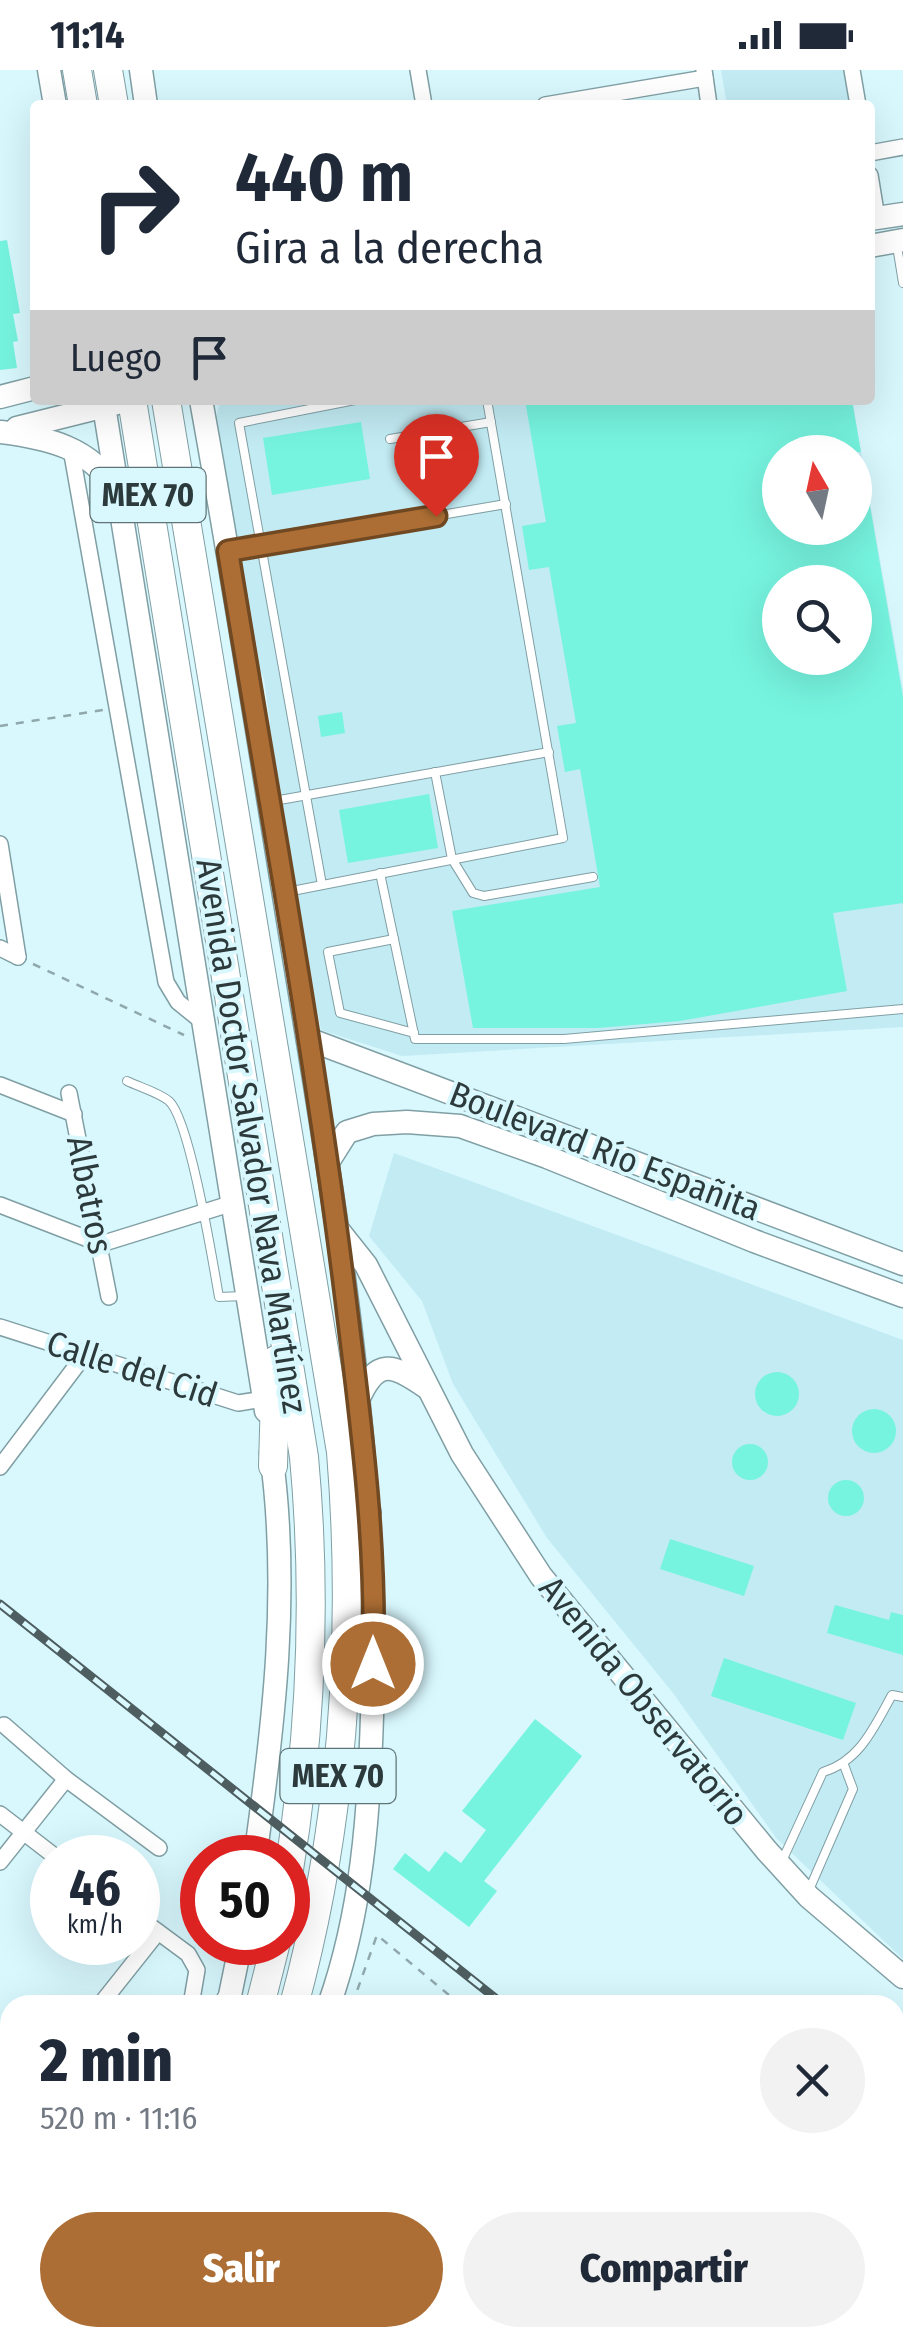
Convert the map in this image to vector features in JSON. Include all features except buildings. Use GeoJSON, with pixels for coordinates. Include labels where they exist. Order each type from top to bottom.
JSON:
{"type":"FeatureCollection","features":[{"type":"Feature","properties":{"kind":"highway"},"geometry":{"type":"LineString","coordinates":[[77,70],[82,100]]}},
{"type":"Feature","properties":{"kind":"highway"},"geometry":{"type":"LineString","coordinates":[[108,70],[113,100]]}},
{"type":"Feature","properties":{"kind":"highway","name":"Avenida Doctor Salvador Nava Martínez"},"geometry":{"type":"LineString","coordinates":[[132,405],[304,1457],[312,1546],[312,1628],[304,1754],[293,1835]]}},
{"type":"Feature","properties":{"kind":"highway","name":"Avenida Doctor Salvador Nava Martínez"},"geometry":{"type":"LineString","coordinates":[[167,405],[341,1452],[349,1628],[340,1757],[329,1850],[296,1995]]}},
{"type":"Feature","properties":{"kind":"highway"},"geometry":{"type":"LineString","coordinates":[[273,1466],[278,1294]]}},
{"type":"Feature","properties":{"kind":"highway"},"geometry":{"type":"LineString","coordinates":[[349,1628],[367,1512]]}},
{"type":"Feature","properties":{"kind":"highway"},"geometry":{"type":"LineString","coordinates":[[263,1995],[270,1965]]}},
{"type":"Feature","properties":{"kind":"main road"},"geometry":{"type":"LineString","coordinates":[[49,70],[54,100]]}},
{"type":"Feature","properties":{"kind":"main road"},"geometry":{"type":"LineString","coordinates":[[141,70],[145,100]]}},
{"type":"Feature","properties":{"kind":"main road"},"geometry":{"type":"LineString","coordinates":[[875,218],[903,214]]}},
{"type":"Feature","properties":{"kind":"main road"},"geometry":{"type":"LineString","coordinates":[[0,432],[96,405]]}},
{"type":"Feature","properties":{"kind":"main road","name":"Avenida Doctor Salvador Nava Martínez"},"geometry":{"type":"LineString","coordinates":[[103,405],[234,1203],[273,1466],[282,1624],[258,1835]]}},
{"type":"Feature","properties":{"kind":"main road","name":"Avenida Doctor Salvador Nava Martínez"},"geometry":{"type":"LineString","coordinates":[[201,405],[328,1162],[358,1400],[374,1632],[364,1843],[354,1919],[332,1995]]}},
{"type":"Feature","properties":{"kind":"main road"},"geometry":{"type":"LineString","coordinates":[[0,432],[41,438],[70,449],[104,470],[118,493]]}},
{"type":"Feature","properties":{"kind":"main road","name":"Boulevard Río Españita"},"geometry":{"type":"LineString","coordinates":[[308,1039],[903,1264]]}},
{"type":"Feature","properties":{"kind":"main road","name":"Boulevard Río Españita"},"geometry":{"type":"LineString","coordinates":[[328,1162],[347,1132],[372,1124],[460,1126],[903,1296]]}},
{"type":"Feature","properties":{"kind":"main road","name":"Avenida Observatorio"},"geometry":{"type":"LineString","coordinates":[[336,1228],[366,1265],[462,1454],[541,1576],[780,1865],[807,1894],[903,1977]]}},
{"type":"Feature","properties":{"kind":"main road"},"geometry":{"type":"LineString","coordinates":[[358,1400],[368,1378],[387,1368],[398,1368],[430,1390]]}},
{"type":"Feature","properties":{"kind":"main road"},"geometry":{"type":"LineString","coordinates":[[230,1995],[237,1965]]}},
{"type":"Feature","properties":{"kind":"street"},"geometry":{"type":"LineString","coordinates":[[418,70],[423,100]]}},
{"type":"Feature","properties":{"kind":"street"},"geometry":{"type":"LineString","coordinates":[[852,70],[857,100]]}},
{"type":"Feature","properties":{"kind":"street"},"geometry":{"type":"LineString","coordinates":[[571,100],[704,74],[709,100]]}},
{"type":"Feature","properties":{"kind":"street"},"geometry":{"type":"LineString","coordinates":[[875,152],[903,147]]}},
{"type":"Feature","properties":{"kind":"street"},"geometry":{"type":"LineString","coordinates":[[70,449],[166,982],[178,1002],[204,1023]]}},
{"type":"Feature","properties":{"kind":"street"},"geometry":{"type":"LineString","coordinates":[[0,844],[18,956]]}},
{"type":"Feature","properties":{"kind":"street"},"geometry":{"type":"LineString","coordinates":[[0,948],[18,956]]}},
{"type":"Feature","properties":{"kind":"street"},"geometry":{"type":"LineString","coordinates":[[0,1086],[74,1114]]}},
{"type":"Feature","properties":{"kind":"street","name":"Albatros"},"geometry":{"type":"LineString","coordinates":[[68,1092],[109,1297]]}},
{"type":"Feature","properties":{"kind":"street"},"geometry":{"type":"LineString","coordinates":[[0,1205],[101,1244],[234,1203]]}},
{"type":"Feature","properties":{"kind":"street","name":"Calle del Cid"},"geometry":{"type":"LineString","coordinates":[[0,1328],[238,1402],[264,1399]]}},
{"type":"Feature","properties":{"kind":"street"},"geometry":{"type":"LineString","coordinates":[[0,1466],[86,1353]]}},
{"type":"Feature","properties":{"kind":"street"},"geometry":{"type":"LineString","coordinates":[[4,1725],[66,1779],[141,1835]]}},
{"type":"Feature","properties":{"kind":"street"},"geometry":{"type":"LineString","coordinates":[[0,1862],[66,1779]]}},
{"type":"Feature","properties":{"kind":"street"},"geometry":{"type":"LineString","coordinates":[[0,1814],[30,1837]]}},
{"type":"Feature","properties":{"kind":"street"},"geometry":{"type":"LineString","coordinates":[[160,1933],[188,1954],[197,1970],[193,1995]]}},
{"type":"Feature","properties":{"kind":"street"},"geometry":{"type":"LineString","coordinates":[[108,1995],[132,1965]]}},
{"type":"Feature","properties":{"kind":"lane"},"geometry":{"type":"LineString","coordinates":[[899,241],[903,284]]}},
{"type":"Feature","properties":{"kind":"lane"},"geometry":{"type":"LineString","coordinates":[[322,885],[240,423],[330,405]]}},
{"type":"Feature","properties":{"kind":"lane"},"geometry":{"type":"LineString","coordinates":[[284,893],[563,838],[488,405]]}},
{"type":"Feature","properties":{"kind":"lane"},"geometry":{"type":"LineString","coordinates":[[390,439],[491,422]]}},
{"type":"Feature","properties":{"kind":"lane"},"geometry":{"type":"LineString","coordinates":[[228,551],[506,504]]}},
{"type":"Feature","properties":{"kind":"lane"},"geometry":{"type":"LineString","coordinates":[[269,801],[549,752]]}},
{"type":"Feature","properties":{"kind":"lane"},"geometry":{"type":"LineString","coordinates":[[435,772],[452,859],[473,893],[484,896],[593,878]]}},
{"type":"Feature","properties":{"kind":"lane"},"geometry":{"type":"LineString","coordinates":[[380,874],[415,1039],[564,1038],[903,1009]]}},
{"type":"Feature","properties":{"kind":"lane"},"geometry":{"type":"LineString","coordinates":[[394,940],[328,952],[340,1014],[414,1033]]}},
{"type":"Feature","properties":{"kind":"lane"},"geometry":{"type":"LineString","coordinates":[[127,1081],[169,1102],[179,1116],[204,1212],[219,1297],[248,1296]]}},
{"type":"Feature","properties":{"kind":"lane"},"geometry":{"type":"LineString","coordinates":[[780,1865],[823,1772],[844,1766],[868,1738],[892,1695],[903,1697]]}},
{"type":"Feature","properties":{"kind":"lane"},"geometry":{"type":"LineString","coordinates":[[807,1894],[853,1789],[844,1766]]}},
{"type":"Feature","properties":{"kind":"path"},"geometry":{"type":"LineString","coordinates":[[0,726],[119,708]]}},
{"type":"Feature","properties":{"kind":"path"},"geometry":{"type":"LineString","coordinates":[[18,956],[208,1047]]}},
{"type":"Feature","properties":{"kind":"path"},"geometry":{"type":"LineString","coordinates":[[356,1995],[378,1935],[449,1995]]}},
{"type":"Feature","properties":{"kind":"shaded area"},"geometry":{"type":"Polygon","coordinates":[[[721,70],[845,70],[850,100],[726,100],[721,70]]]}},
{"type":"Feature","properties":{"kind":"shaded area"},"geometry":{"type":"Polygon","coordinates":[[[220,405],[853,405],[858,435],[762,435],[762,545],[872,545],[872,514],[903,691],[903,1027],[402,1056],[321,1030],[267,746],[270,722],[264,679],[253,654],[216,418],[220,405]]]}},
{"type":"Feature","properties":{"kind":"shaded area"},"geometry":{"type":"Polygon","coordinates":[[[394,1153],[903,1340],[903,1959],[777,1839],[673,1693],[547,1538],[453,1384],[422,1301],[369,1236],[394,1153]]]}},
{"type":"Feature","properties":{"kind":"railway"},"geometry":{"type":"LineString","coordinates":[[0,1604],[491,1995]]}},
{"type":"Feature","properties":{"kind":"route"},"geometry":{"type":"LineString","coordinates":[[373,1664],[370,1547],[358,1400],[328,1162],[228,551],[436,516]]}}]}
